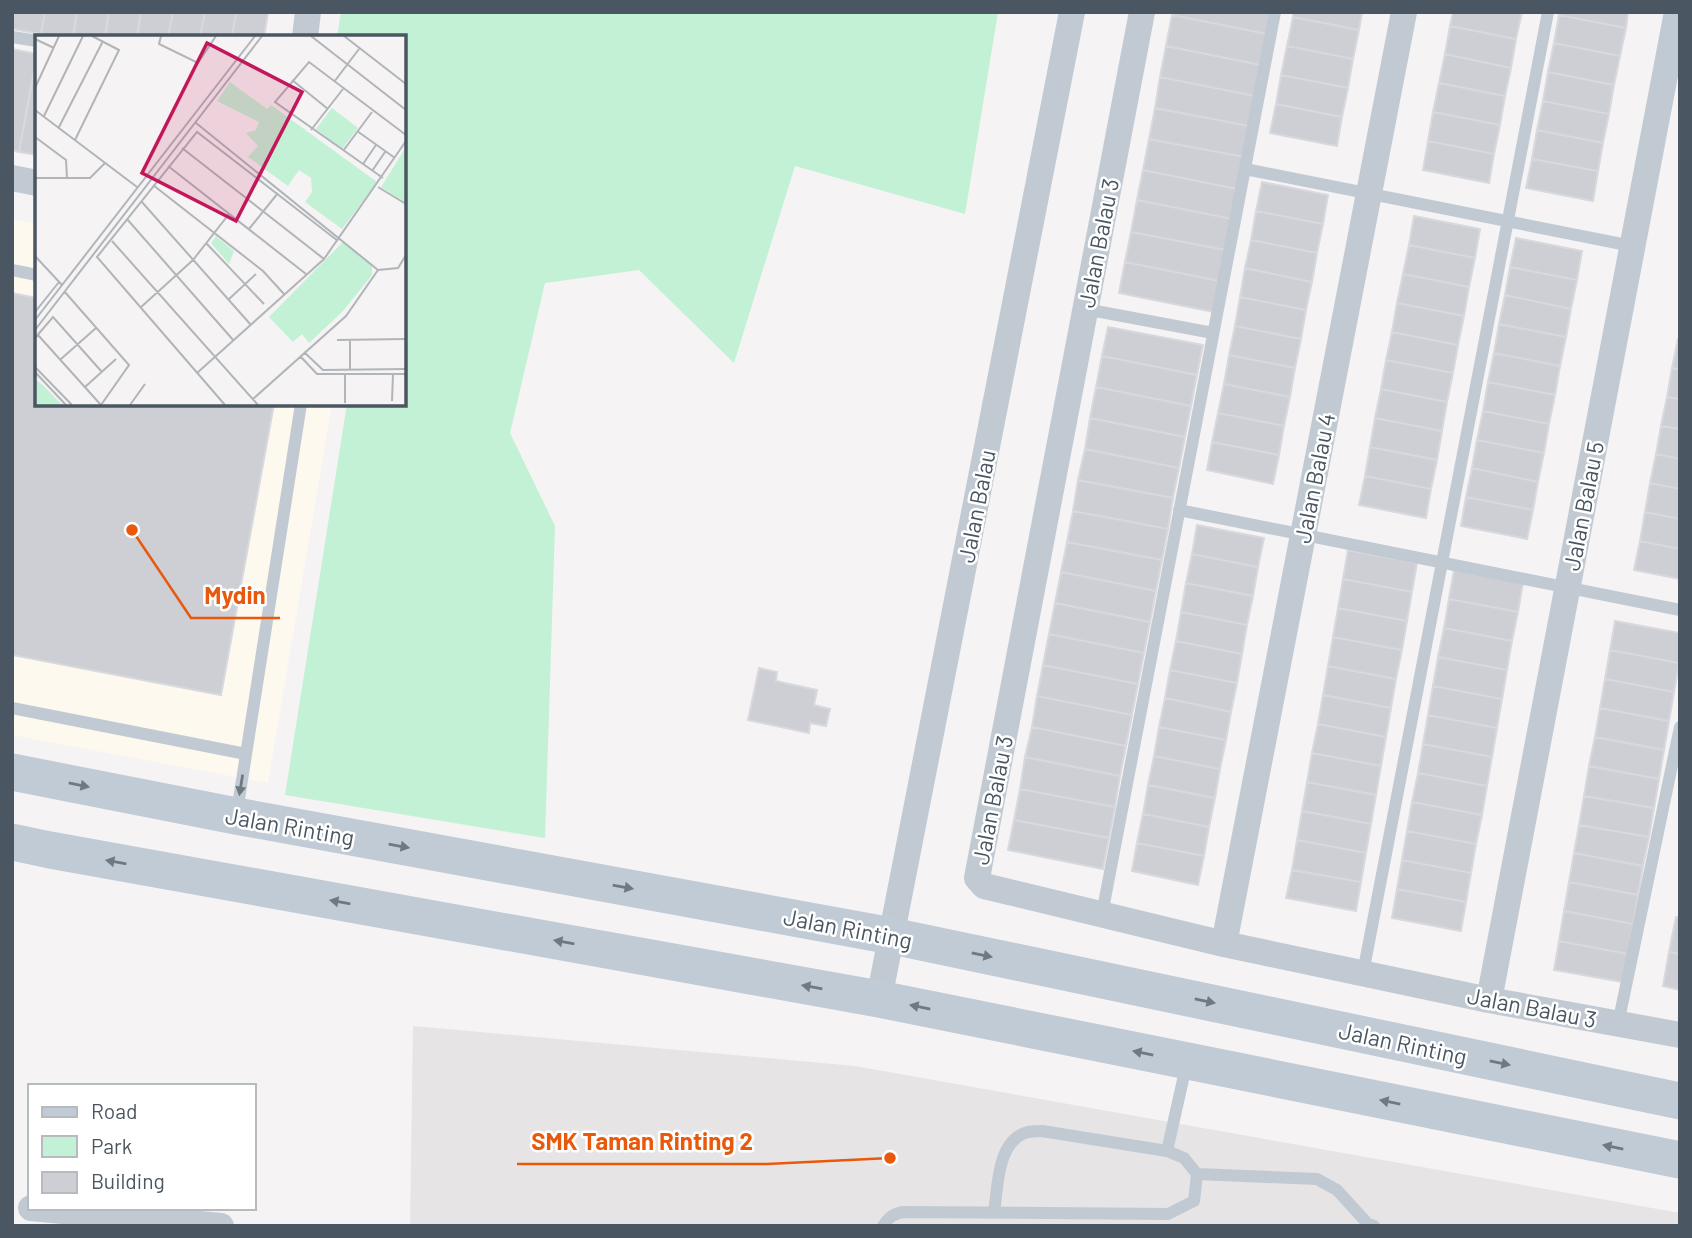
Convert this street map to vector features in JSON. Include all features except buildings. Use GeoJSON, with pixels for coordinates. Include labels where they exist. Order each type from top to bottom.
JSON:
{"type":"FeatureCollection","features":[{"type":"Feature","properties":{"kind":"main road","name":"Jalan Rinting"},"geometry":{"type":"LineString","coordinates":[[12,772],[236,816],[892,936],[1680,1101]]}},
{"type":"Feature","properties":{"kind":"main road"},"geometry":{"type":"LineString","coordinates":[[29,850],[879,999],[1680,1160]]}},
{"type":"Feature","properties":{"kind":"street"},"geometry":{"type":"LineString","coordinates":[[305,35],[308,12]]}},
{"type":"Feature","properties":{"kind":"street","name":"Jalan Balau"},"geometry":{"type":"LineString","coordinates":[[879,999],[1072,12]]}},
{"type":"Feature","properties":{"kind":"street","name":"Jalan Balau 3"},"geometry":{"type":"LineString","coordinates":[[1142,12],[977,878],[984,886],[1224,944],[1489,1000],[1680,1035]]}},
{"type":"Feature","properties":{"kind":"street","name":"Jalan Balau 4"},"geometry":{"type":"LineString","coordinates":[[1224,944],[1404,12]]}},
{"type":"Feature","properties":{"kind":"street","name":"Jalan Balau 5"},"geometry":{"type":"LineString","coordinates":[[1489,1000],[1632,246],[1669,115],[1676,12]]}},
{"type":"Feature","properties":{"kind":"street"},"geometry":{"type":"LineString","coordinates":[[12,178],[35,183]]}},
{"type":"Feature","properties":{"kind":"street"},"geometry":{"type":"LineString","coordinates":[[52,1210],[221,1226]]}},
{"type":"Feature","properties":{"kind":"lane"},"geometry":{"type":"LineString","coordinates":[[1102,914],[1275,12]]}},
{"type":"Feature","properties":{"kind":"lane"},"geometry":{"type":"LineString","coordinates":[[1363,973],[1548,12]]}},
{"type":"Feature","properties":{"kind":"lane"},"geometry":{"type":"LineString","coordinates":[[12,37],[35,41]]}},
{"type":"Feature","properties":{"kind":"lane"},"geometry":{"type":"LineString","coordinates":[[1245,169],[1632,246]]}},
{"type":"Feature","properties":{"kind":"lane"},"geometry":{"type":"LineString","coordinates":[[12,270],[35,275]]}},
{"type":"Feature","properties":{"kind":"lane"},"geometry":{"type":"LineString","coordinates":[[1085,309],[1213,333]]}},
{"type":"Feature","properties":{"kind":"lane"},"geometry":{"type":"LineString","coordinates":[[236,816],[302,406]]}},
{"type":"Feature","properties":{"kind":"lane"},"geometry":{"type":"LineString","coordinates":[[1179,510],[1680,610]]}},
{"type":"Feature","properties":{"kind":"lane"},"geometry":{"type":"LineString","coordinates":[[12,708],[246,754]]}},
{"type":"Feature","properties":{"kind":"lane"},"geometry":{"type":"LineString","coordinates":[[1618,1024],[1680,727]]}},
{"type":"Feature","properties":{"kind":"lane"},"geometry":{"type":"LineString","coordinates":[[1167,1151],[1187,1062]]}},
{"type":"Feature","properties":{"kind":"lane"},"geometry":{"type":"LineString","coordinates":[[883,1226],[894,1214],[903,1212],[1168,1214],[1194,1201],[1197,1174],[1184,1158],[1167,1151],[1042,1131],[1026,1132],[1011,1142],[1004,1154],[994,1212]]}},
{"type":"Feature","properties":{"kind":"lane"},"geometry":{"type":"LineString","coordinates":[[1197,1174],[1317,1180],[1337,1190],[1368,1224],[1374,1226]]}},
{"type":"Feature","properties":{"kind":"shaded area"},"geometry":{"type":"Polygon","coordinates":[[[12,219],[35,224],[35,406],[332,406],[268,783],[12,735],[12,219]]]}},
{"type":"Feature","properties":{"kind":"shaded area"},"geometry":{"type":"Polygon","coordinates":[[[413,1026],[855,1066],[1680,1213],[1680,1226],[410,1226],[413,1026]]]}},
{"type":"Feature","properties":{"kind":"green space"},"geometry":{"type":"Polygon","coordinates":[[[341,12],[998,12],[965,214],[795,166],[734,363],[639,270],[545,283],[510,433],[555,526],[545,838],[285,795],[347,406],[406,406],[406,35],[337,35],[341,12]]]}},
{"type":"Feature","properties":{"kind":"place","name":"Mydin"},"geometry":{"type":"Point","coordinates":[132,530]}},
{"type":"Feature","properties":{"kind":"place","name":"SMK Taman Rinting 2"},"geometry":{"type":"Point","coordinates":[890,1158]}}]}
